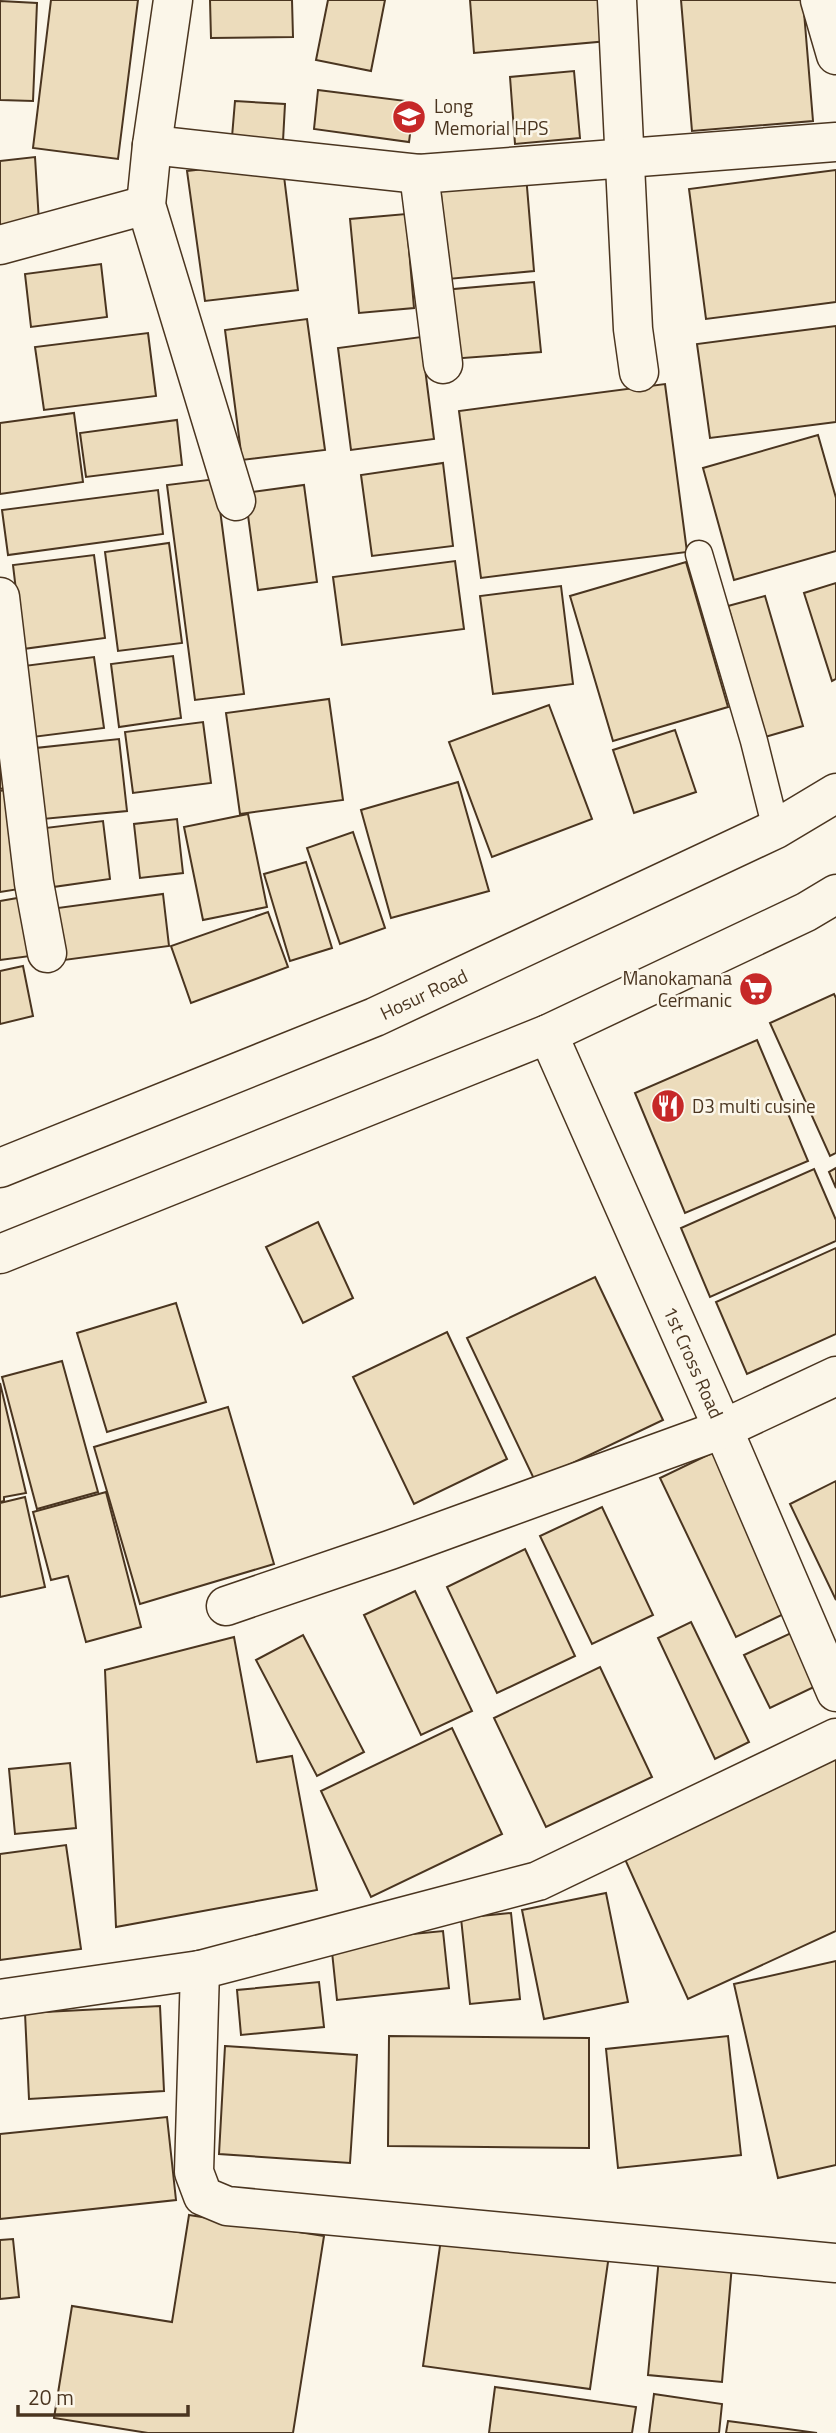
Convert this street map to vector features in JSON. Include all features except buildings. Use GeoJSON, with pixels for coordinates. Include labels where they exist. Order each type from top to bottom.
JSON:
{"type":"FeatureCollection","features":[{"type":"Feature","properties":{"kind":"street"},"geometry":{"type":"LineString","coordinates":[[173,0],[146,205],[236,501]]}},
{"type":"Feature","properties":{"kind":"street"},"geometry":{"type":"LineString","coordinates":[[617,0],[633,329],[639,372]]}},
{"type":"Feature","properties":{"kind":"street"},"geometry":{"type":"LineString","coordinates":[[820,0],[836,55]]}},
{"type":"Feature","properties":{"kind":"street"},"geometry":{"type":"LineString","coordinates":[[152,145],[419,174],[836,142]]}},
{"type":"Feature","properties":{"kind":"street"},"geometry":{"type":"LineString","coordinates":[[419,174],[443,364]]}},
{"type":"Feature","properties":{"kind":"street"},"geometry":{"type":"LineString","coordinates":[[0,245],[146,205]]}},
{"type":"Feature","properties":{"kind":"street"},"geometry":{"type":"LineString","coordinates":[[0,597],[34,883],[47,953]]}},
{"type":"Feature","properties":{"kind":"street","name":"Hosur Road"},"geometry":{"type":"LineString","coordinates":[[0,1168],[375,1017],[776,829],[836,793]]}},
{"type":"Feature","properties":{"kind":"street"},"geometry":{"type":"LineString","coordinates":[[0,1254],[548,1034],[806,912],[836,894]]}},
{"type":"Feature","properties":{"kind":"street","name":"1st Cross Road"},"geometry":{"type":"LineString","coordinates":[[548,1034],[836,1692]]}},
{"type":"Feature","properties":{"kind":"street"},"geometry":{"type":"LineString","coordinates":[[226,1606],[390,1550],[723,1429],[836,1376]]}},
{"type":"Feature","properties":{"kind":"street"},"geometry":{"type":"LineString","coordinates":[[0,1999],[200,1970],[538,1881],[836,1738]]}},
{"type":"Feature","properties":{"kind":"street"},"geometry":{"type":"LineString","coordinates":[[200,1970],[194,2172],[203,2196],[227,2206],[836,2263]]}},
{"type":"Feature","properties":{"kind":"lane"},"geometry":{"type":"LineString","coordinates":[[699,554],[754,741],[776,829]]}},
{"type":"Feature","properties":{"kind":"place","name":"Long Memorial HPS"},"geometry":{"type":"Point","coordinates":[409,117]}},
{"type":"Feature","properties":{"kind":"place","name":"Manokamana Cermanic"},"geometry":{"type":"Point","coordinates":[756,989]}},
{"type":"Feature","properties":{"kind":"place","name":"D3 multi cusine"},"geometry":{"type":"Point","coordinates":[668,1106]}}]}
